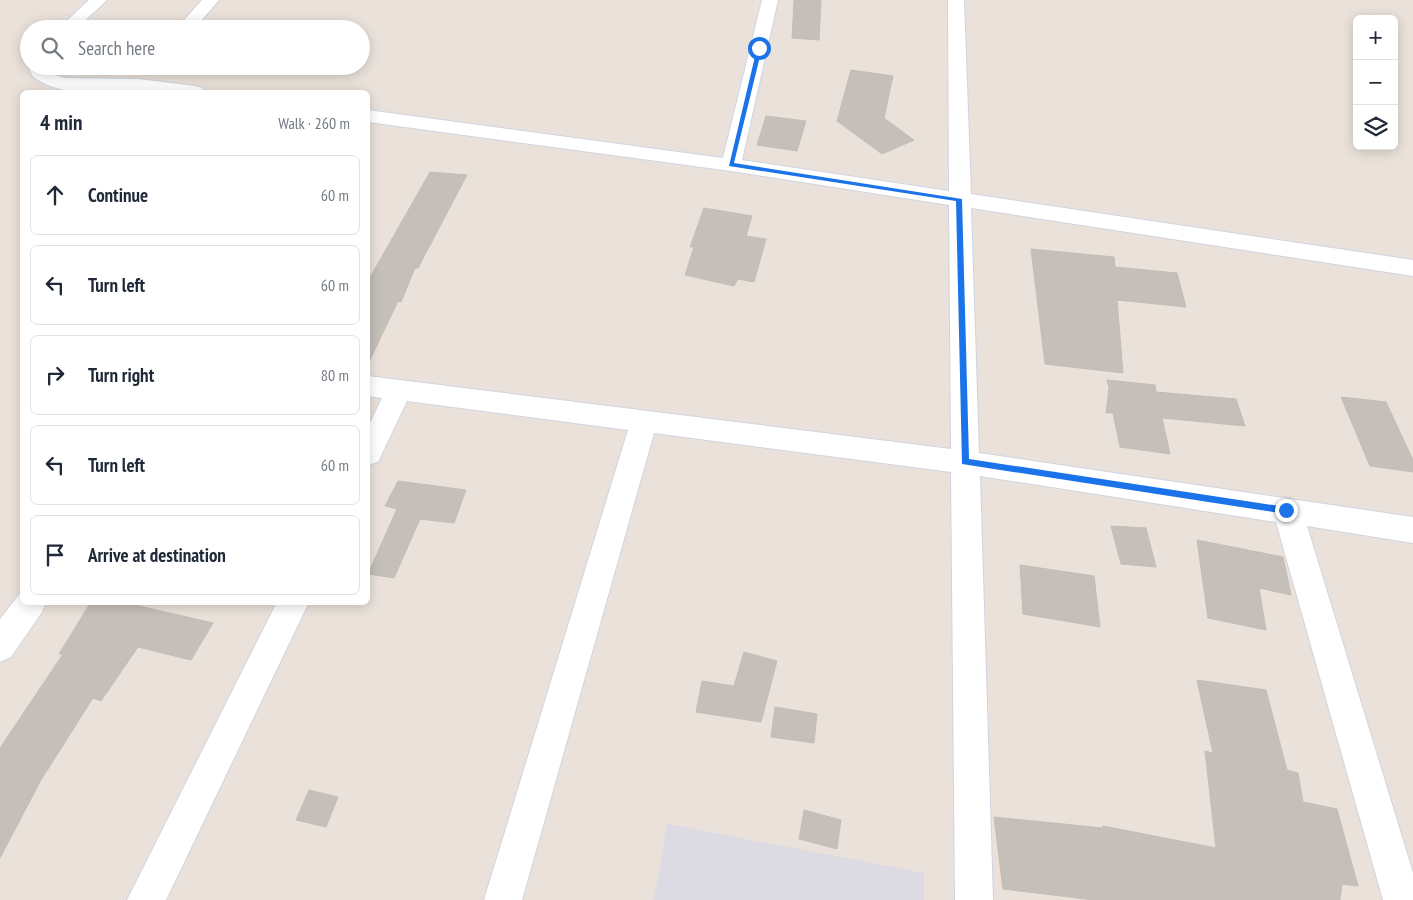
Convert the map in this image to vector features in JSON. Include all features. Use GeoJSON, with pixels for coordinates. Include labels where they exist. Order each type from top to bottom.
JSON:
{"type":"FeatureCollection","features":[{"type":"Feature","properties":{"kind":"street"},"geometry":{"type":"LineString","coordinates":[[76,20],[99,0]]}},
{"type":"Feature","properties":{"kind":"street"},"geometry":{"type":"LineString","coordinates":[[192,20],[211,0]]}},
{"type":"Feature","properties":{"kind":"street"},"geometry":{"type":"LineString","coordinates":[[731,165],[770,0]]}},
{"type":"Feature","properties":{"kind":"street"},"geometry":{"type":"LineString","coordinates":[[956,0],[974,900]]}},
{"type":"Feature","properties":{"kind":"street"},"geometry":{"type":"LineString","coordinates":[[44,75],[63,84],[139,85],[179,90]]}},
{"type":"Feature","properties":{"kind":"street"},"geometry":{"type":"LineString","coordinates":[[139,85],[146,75]]}},
{"type":"Feature","properties":{"kind":"street"},"geometry":{"type":"LineString","coordinates":[[374,122],[731,165],[1413,268]]}},
{"type":"Feature","properties":{"kind":"street"},"geometry":{"type":"LineString","coordinates":[[370,386],[965,462],[1413,530]]}},
{"type":"Feature","properties":{"kind":"street"},"geometry":{"type":"LineString","coordinates":[[370,450],[399,390]]}},
{"type":"Feature","properties":{"kind":"street"},"geometry":{"type":"LineString","coordinates":[[502,900],[644,421]]}},
{"type":"Feature","properties":{"kind":"street"},"geometry":{"type":"LineString","coordinates":[[1286,510],[1402,900]]}},
{"type":"Feature","properties":{"kind":"street"},"geometry":{"type":"LineString","coordinates":[[0,646],[29,605]]}},
{"type":"Feature","properties":{"kind":"street"},"geometry":{"type":"LineString","coordinates":[[146,900],[293,605]]}},
{"type":"Feature","properties":{"kind":"shaded area"},"geometry":{"type":"Polygon","coordinates":[[[667,824],[924,873],[924,900],[654,900],[667,824]]]}},
{"type":"Feature","properties":{"kind":"building"},"geometry":{"type":"Polygon","coordinates":[[[794,0],[821,0],[819,40],[792,38],[794,0]]]}},
{"type":"Feature","properties":{"kind":"building"},"geometry":{"type":"Polygon","coordinates":[[[851,70],[893,76],[884,118],[914,140],[882,154],[837,121],[851,70]]]}},
{"type":"Feature","properties":{"kind":"building"},"geometry":{"type":"Polygon","coordinates":[[[766,116],[806,121],[797,151],[757,145],[766,116]]]}},
{"type":"Feature","properties":{"kind":"building"},"geometry":{"type":"Polygon","coordinates":[[[430,172],[467,175],[418,268],[415,268],[401,302],[398,301],[370,360],[370,277],[430,172]]]}},
{"type":"Feature","properties":{"kind":"building"},"geometry":{"type":"Polygon","coordinates":[[[704,208],[752,216],[746,236],[766,239],[754,282],[738,279],[734,286],[685,275],[694,247],[690,247],[704,208]]]}},
{"type":"Feature","properties":{"kind":"building"},"geometry":{"type":"Polygon","coordinates":[[[1031,249],[1114,257],[1115,267],[1177,273],[1186,307],[1117,300],[1123,373],[1045,364],[1031,249]]]}},
{"type":"Feature","properties":{"kind":"building"},"geometry":{"type":"Polygon","coordinates":[[[1107,380],[1155,385],[1156,392],[1236,399],[1245,426],[1162,418],[1170,454],[1120,447],[1113,413],[1106,413],[1109,388],[1107,380]]]}},
{"type":"Feature","properties":{"kind":"building"},"geometry":{"type":"Polygon","coordinates":[[[1341,397],[1386,402],[1413,460],[1413,472],[1370,466],[1341,397]]]}},
{"type":"Feature","properties":{"kind":"building"},"geometry":{"type":"Polygon","coordinates":[[[398,481],[466,490],[454,523],[420,519],[394,578],[370,574],[370,570],[397,509],[385,506],[398,481]]]}},
{"type":"Feature","properties":{"kind":"building"},"geometry":{"type":"Polygon","coordinates":[[[1111,526],[1146,528],[1156,567],[1121,564],[1111,526]]]}},
{"type":"Feature","properties":{"kind":"building"},"geometry":{"type":"Polygon","coordinates":[[[1197,540],[1283,557],[1291,595],[1259,588],[1266,630],[1208,618],[1197,540]]]}},
{"type":"Feature","properties":{"kind":"building"},"geometry":{"type":"Polygon","coordinates":[[[1020,565],[1094,576],[1100,627],[1023,614],[1020,565]]]}},
{"type":"Feature","properties":{"kind":"building"},"geometry":{"type":"Polygon","coordinates":[[[89,605],[135,605],[213,623],[191,660],[138,647],[101,701],[93,698],[41,780],[0,858],[0,748],[63,654],[59,654],[89,605]]]}},
{"type":"Feature","properties":{"kind":"building"},"geometry":{"type":"Polygon","coordinates":[[[744,652],[777,661],[761,722],[696,712],[702,681],[734,686],[744,652]]]}},
{"type":"Feature","properties":{"kind":"building"},"geometry":{"type":"Polygon","coordinates":[[[1197,680],[1266,690],[1287,770],[1298,773],[1303,802],[1337,809],[1358,886],[1342,884],[1340,900],[1094,900],[1003,889],[994,817],[1103,828],[1103,826],[1216,848],[1205,751],[1213,753],[1197,680]]]}},
{"type":"Feature","properties":{"kind":"building"},"geometry":{"type":"Polygon","coordinates":[[[775,707],[817,714],[814,743],[771,737],[775,707]]]}},
{"type":"Feature","properties":{"kind":"building"},"geometry":{"type":"Polygon","coordinates":[[[309,790],[338,797],[326,827],[296,820],[309,790]]]}},
{"type":"Feature","properties":{"kind":"building"},"geometry":{"type":"Polygon","coordinates":[[[804,810],[841,820],[837,849],[799,839],[804,810]]]}},
{"type":"Feature","properties":{"kind":"route"},"geometry":{"type":"LineString","coordinates":[[759,48],[731,165],[959,199],[965,462],[1286,510]]}}]}
